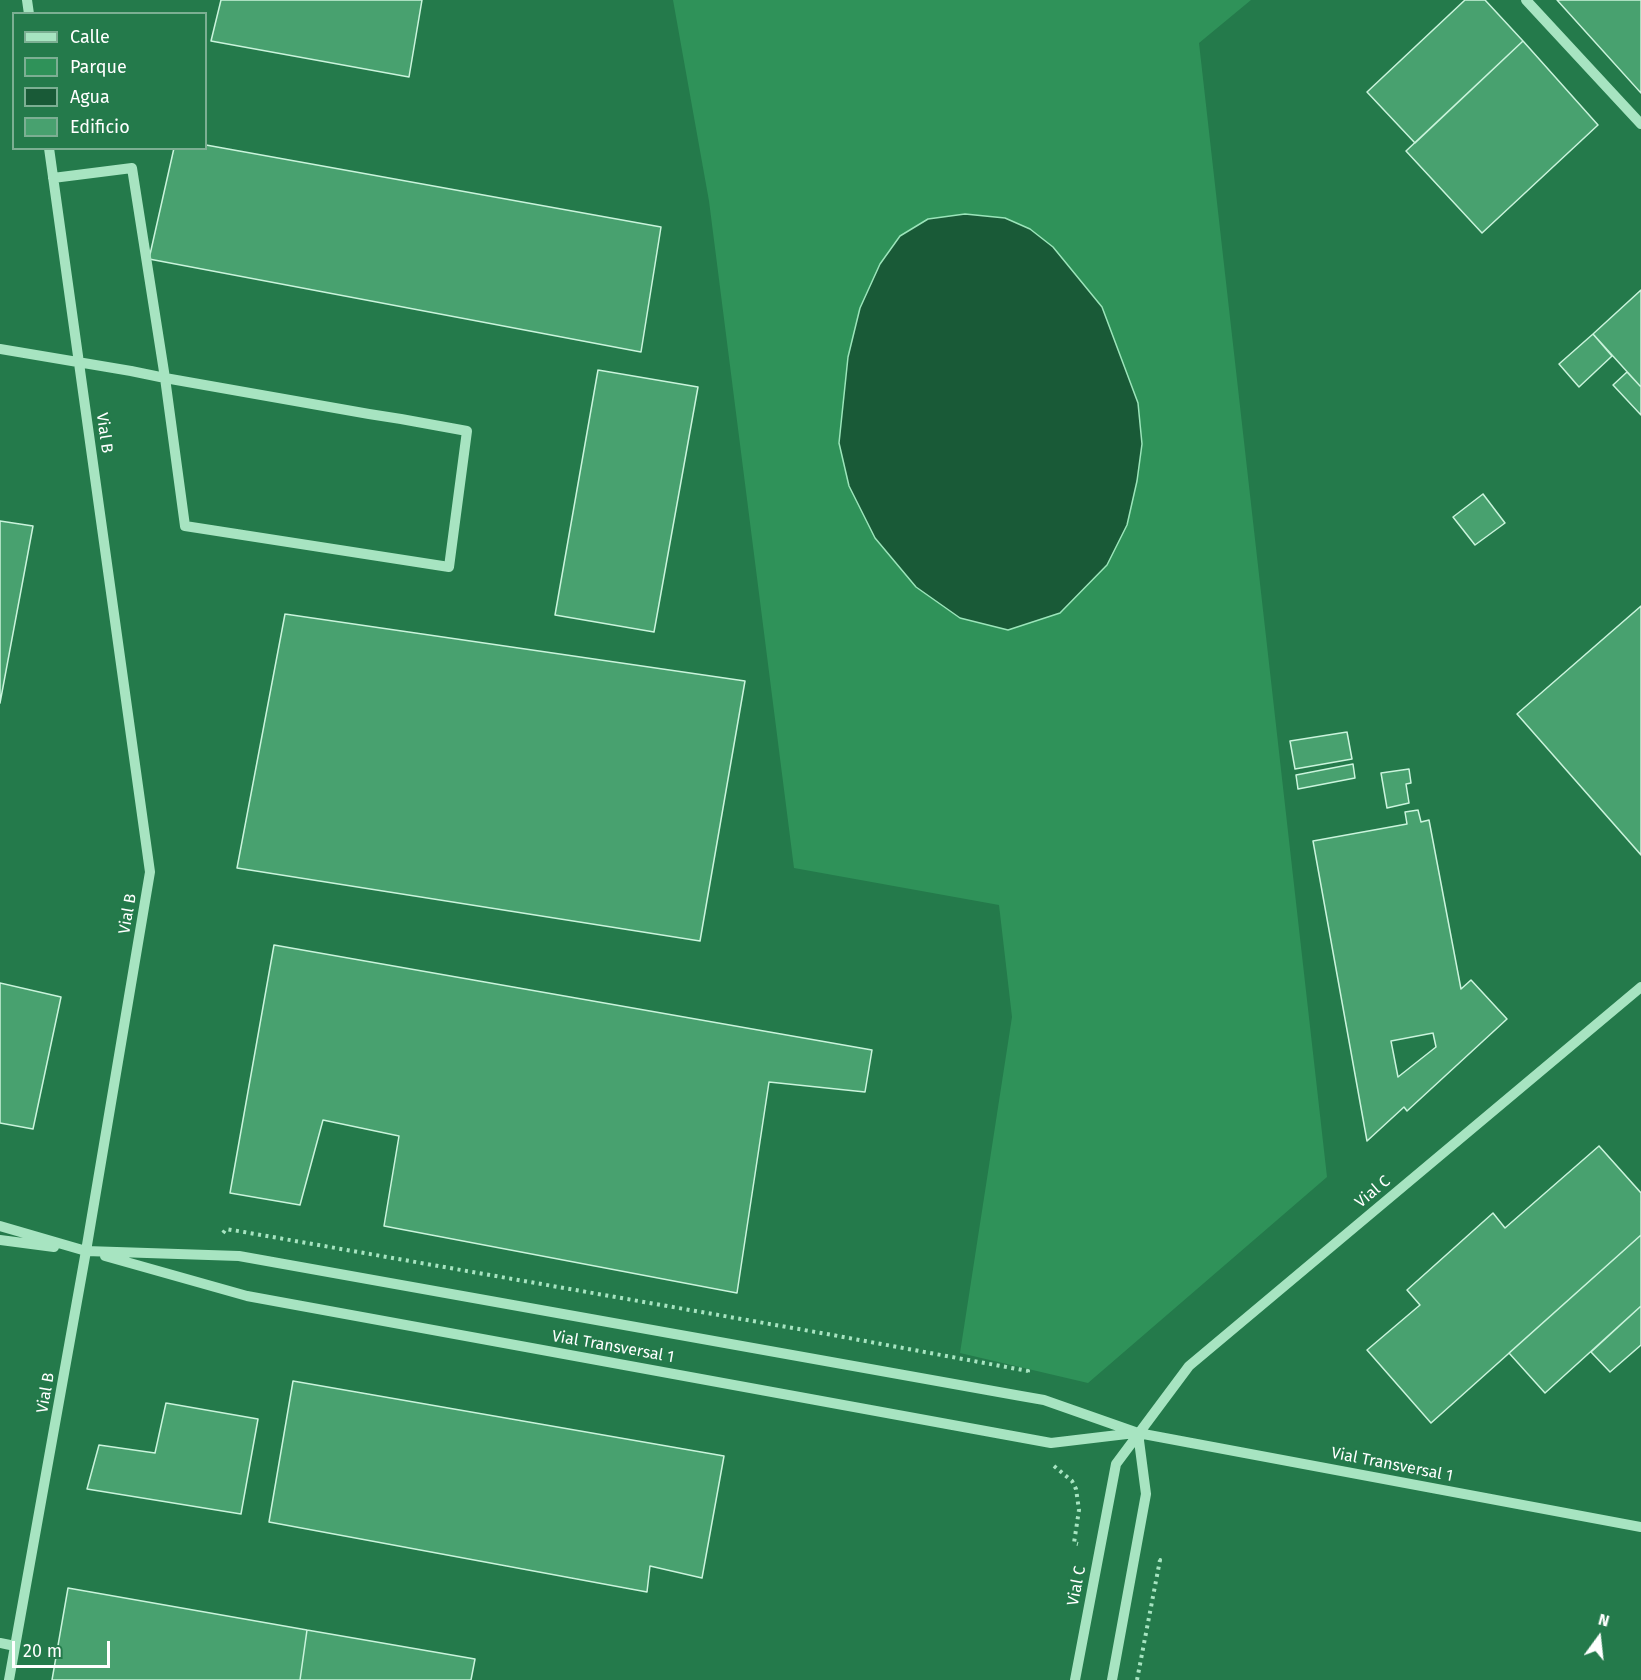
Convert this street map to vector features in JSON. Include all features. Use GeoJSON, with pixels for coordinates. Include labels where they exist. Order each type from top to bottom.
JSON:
{"type":"FeatureCollection","features":[{"type":"Feature","properties":{"kind":"street"},"geometry":{"type":"LineString","coordinates":[[1526,0],[1641,124]]}},
{"type":"Feature","properties":{"kind":"street","name":"Vial B"},"geometry":{"type":"LineString","coordinates":[[9,1680],[86,1251],[150,872],[49,150]]}},
{"type":"Feature","properties":{"kind":"street"},"geometry":{"type":"LineString","coordinates":[[0,349],[80,363],[165,378],[467,431],[449,567],[185,526],[165,378],[132,168],[53,178]]}},
{"type":"Feature","properties":{"kind":"street","name":"Vial C"},"geometry":{"type":"LineString","coordinates":[[1075,1680],[1116,1464],[1189,1366],[1641,987]]}},
{"type":"Feature","properties":{"kind":"street","name":"Vial Transversal 1"},"geometry":{"type":"LineString","coordinates":[[0,1226],[247,1296],[1051,1443],[1138,1433]]}},
{"type":"Feature","properties":{"kind":"street","name":"Vial Transversal 1"},"geometry":{"type":"LineString","coordinates":[[0,1240],[86,1251],[239,1256],[1044,1400],[1138,1433],[1641,1527]]}},
{"type":"Feature","properties":{"kind":"street"},"geometry":{"type":"LineString","coordinates":[[1112,1680],[1146,1494],[1138,1433]]}},
{"type":"Feature","properties":{"kind":"street"},"geometry":{"type":"LineString","coordinates":[[0,1643],[15,1646]]}},
{"type":"Feature","properties":{"kind":"path"},"geometry":{"type":"LineString","coordinates":[[1137,1680],[1160,1560]]}},
{"type":"Feature","properties":{"kind":"green space"},"geometry":{"type":"Polygon","coordinates":[[[673,0],[1251,0],[1199,43],[1327,1177],[1088,1383],[960,1353],[1012,1017],[999,905],[794,868],[709,201],[673,0]]]}},
{"type":"Feature","properties":{"kind":"water"},"geometry":{"type":"Polygon","coordinates":[[[965,214],[1005,218],[1030,229],[1053,247],[1102,307],[1138,403],[1142,444],[1137,481],[1127,525],[1107,565],[1060,613],[1008,630],[960,618],[916,587],[875,538],[849,486],[839,443],[848,357],[860,308],[880,264],[900,236],[928,219],[965,214]]]}},
{"type":"Feature","properties":{"kind":"building"},"geometry":{"type":"Polygon","coordinates":[[[221,0],[422,0],[409,77],[211,41],[221,0]]]}},
{"type":"Feature","properties":{"kind":"building"},"geometry":{"type":"Polygon","coordinates":[[[1465,0],[1485,0],[1523,41],[1415,143],[1367,92],[1465,0]]]}},
{"type":"Feature","properties":{"kind":"building"},"geometry":{"type":"Polygon","coordinates":[[[1557,0],[1641,0],[1641,93],[1557,0]]]}},
{"type":"Feature","properties":{"kind":"building"},"geometry":{"type":"Polygon","coordinates":[[[1523,41],[1598,125],[1482,233],[1406,151],[1523,41]]]}},
{"type":"Feature","properties":{"kind":"building"},"geometry":{"type":"Polygon","coordinates":[[[207,145],[661,227],[641,352],[149,259],[174,150],[207,150],[207,145]]]}},
{"type":"Feature","properties":{"kind":"building"},"geometry":{"type":"Polygon","coordinates":[[[1641,290],[1641,387],[1593,334],[1641,290]]]}},
{"type":"Feature","properties":{"kind":"building"},"geometry":{"type":"Polygon","coordinates":[[[1593,334],[1612,356],[1579,387],[1559,364],[1593,334]]]}},
{"type":"Feature","properties":{"kind":"building"},"geometry":{"type":"Polygon","coordinates":[[[598,370],[698,387],[654,632],[555,615],[598,370]]]}},
{"type":"Feature","properties":{"kind":"building"},"geometry":{"type":"Polygon","coordinates":[[[1627,372],[1641,387],[1641,415],[1613,385],[1627,372]]]}},
{"type":"Feature","properties":{"kind":"building"},"geometry":{"type":"Polygon","coordinates":[[[1483,494],[1505,523],[1475,545],[1453,517],[1483,494]]]}},
{"type":"Feature","properties":{"kind":"building"},"geometry":{"type":"Polygon","coordinates":[[[0,521],[33,526],[0,703],[0,521]]]}},
{"type":"Feature","properties":{"kind":"building"},"geometry":{"type":"Polygon","coordinates":[[[1641,606],[1641,855],[1517,714],[1641,606]]]}},
{"type":"Feature","properties":{"kind":"building"},"geometry":{"type":"Polygon","coordinates":[[[285,614],[745,681],[700,941],[237,868],[285,614]]]}},
{"type":"Feature","properties":{"kind":"building"},"geometry":{"type":"Polygon","coordinates":[[[1347,732],[1352,759],[1295,769],[1290,741],[1347,732]]]}},
{"type":"Feature","properties":{"kind":"building"},"geometry":{"type":"Polygon","coordinates":[[[1353,764],[1355,778],[1298,789],[1296,775],[1353,764]]]}},
{"type":"Feature","properties":{"kind":"building"},"geometry":{"type":"Polygon","coordinates":[[[1409,769],[1411,783],[1406,784],[1409,803],[1387,808],[1381,773],[1409,769]]]}},
{"type":"Feature","properties":{"kind":"building"},"geometry":{"type":"Polygon","coordinates":[[[1418,810],[1421,822],[1429,820],[1461,989],[1471,980],[1507,1019],[1407,1111],[1404,1107],[1367,1141],[1313,841],[1407,824],[1405,812],[1418,810]],[[1433,1033],[1391,1041],[1398,1077],[1436,1047],[1433,1033]]]}},
{"type":"Feature","properties":{"kind":"building"},"geometry":{"type":"Polygon","coordinates":[[[274,945],[872,1050],[865,1092],[769,1082],[737,1293],[384,1226],[399,1136],[323,1120],[300,1205],[230,1193],[274,945]]]}},
{"type":"Feature","properties":{"kind":"building"},"geometry":{"type":"Polygon","coordinates":[[[0,983],[61,997],[33,1129],[0,1123],[0,983]]]}},
{"type":"Feature","properties":{"kind":"building"},"geometry":{"type":"Polygon","coordinates":[[[1599,1146],[1641,1193],[1641,1235],[1431,1423],[1367,1350],[1420,1305],[1407,1290],[1493,1213],[1505,1228],[1599,1146]]]}},
{"type":"Feature","properties":{"kind":"building"},"geometry":{"type":"Polygon","coordinates":[[[1641,1235],[1641,1306],[1545,1393],[1509,1353],[1641,1235]]]}},
{"type":"Feature","properties":{"kind":"building"},"geometry":{"type":"Polygon","coordinates":[[[1641,1306],[1641,1345],[1610,1372],[1591,1352],[1641,1306]]]}},
{"type":"Feature","properties":{"kind":"building"},"geometry":{"type":"Polygon","coordinates":[[[293,1381],[724,1456],[702,1578],[650,1566],[647,1592],[269,1522],[293,1381]]]}},
{"type":"Feature","properties":{"kind":"building"},"geometry":{"type":"Polygon","coordinates":[[[166,1403],[258,1419],[241,1514],[87,1489],[99,1445],[155,1453],[166,1403]]]}},
{"type":"Feature","properties":{"kind":"building"},"geometry":{"type":"Polygon","coordinates":[[[68,1588],[307,1630],[300,1680],[52,1680],[68,1588]]]}},
{"type":"Feature","properties":{"kind":"building"},"geometry":{"type":"Polygon","coordinates":[[[307,1630],[475,1659],[471,1680],[300,1680],[307,1630]]]}}]}
